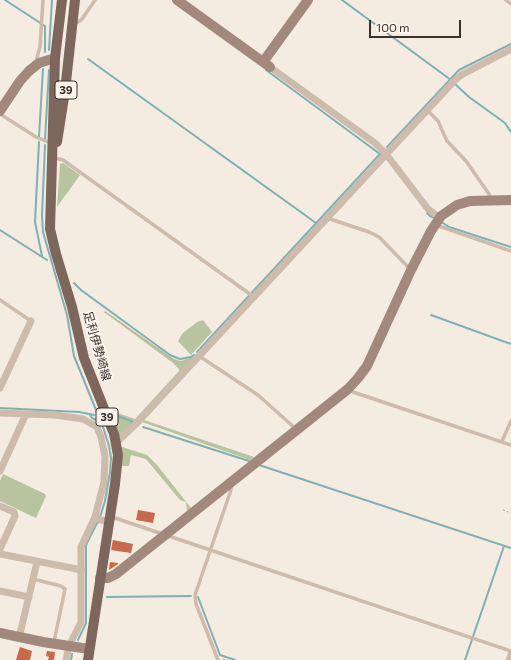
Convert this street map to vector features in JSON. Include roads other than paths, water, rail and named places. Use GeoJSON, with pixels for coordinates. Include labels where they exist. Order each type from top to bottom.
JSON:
{"type":"FeatureCollection","features":[{"type":"Feature","properties":{"kind":"main road","name":"足利伊勢崎線"},"geometry":{"type":"LineString","coordinates":[[62,0],[55,58],[50,220],[52,239],[72,307],[87,368],[116,443],[118,464],[102,519],[100,578],[88,660]]}},
{"type":"Feature","properties":{"kind":"main road","name":"足利伊勢崎線"},"geometry":{"type":"LineString","coordinates":[[51,180],[67,70],[75,0]]}},
{"type":"Feature","properties":{"kind":"main road"},"geometry":{"type":"LineString","coordinates":[[67,70],[55,58],[63,54],[65,51],[69,26],[72,22]]}},
{"type":"Feature","properties":{"kind":"street"},"geometry":{"type":"LineString","coordinates":[[177,0],[375,143],[386,154],[438,221]]}},
{"type":"Feature","properties":{"kind":"street"},"geometry":{"type":"LineString","coordinates":[[267,64],[308,0]]}},
{"type":"Feature","properties":{"kind":"street"},"geometry":{"type":"LineString","coordinates":[[116,443],[135,425],[455,80],[463,74],[511,49]]}},
{"type":"Feature","properties":{"kind":"street"},"geometry":{"type":"LineString","coordinates":[[0,113],[24,76],[39,63],[55,58]]}},
{"type":"Feature","properties":{"kind":"street"},"geometry":{"type":"LineString","coordinates":[[100,578],[108,578],[116,574],[348,388],[358,378],[367,366],[411,270],[438,221],[453,208],[470,201],[511,200]]}},
{"type":"Feature","properties":{"kind":"street"},"geometry":{"type":"LineString","coordinates":[[0,388],[31,321]]}},
{"type":"Feature","properties":{"kind":"street"},"geometry":{"type":"LineString","coordinates":[[0,413],[79,418],[91,422],[97,426],[104,446],[106,467],[102,519],[82,544],[81,622],[69,646],[66,660]]}},
{"type":"Feature","properties":{"kind":"street"},"geometry":{"type":"LineString","coordinates":[[0,471],[26,414]]}},
{"type":"Feature","properties":{"kind":"street"},"geometry":{"type":"LineString","coordinates":[[0,506],[14,512],[15,516],[0,549]]}},
{"type":"Feature","properties":{"kind":"street"},"geometry":{"type":"LineString","coordinates":[[0,554],[82,570]]}},
{"type":"Feature","properties":{"kind":"street"},"geometry":{"type":"LineString","coordinates":[[19,638],[37,562]]}},
{"type":"Feature","properties":{"kind":"street"},"geometry":{"type":"LineString","coordinates":[[0,591],[29,597]]}},
{"type":"Feature","properties":{"kind":"street"},"geometry":{"type":"LineString","coordinates":[[0,632],[19,638],[89,649]]}},
{"type":"Feature","properties":{"kind":"street"},"geometry":{"type":"LineString","coordinates":[[509,660],[511,655]]}},
{"type":"Feature","properties":{"kind":"lane"},"geometry":{"type":"LineString","coordinates":[[39,63],[37,56],[40,47],[43,0]]}},
{"type":"Feature","properties":{"kind":"lane"},"geometry":{"type":"LineString","coordinates":[[72,22],[78,22],[82,19],[95,0]]}},
{"type":"Feature","properties":{"kind":"lane"},"geometry":{"type":"LineString","coordinates":[[506,0],[511,4]]}},
{"type":"Feature","properties":{"kind":"lane"},"geometry":{"type":"LineString","coordinates":[[427,110],[438,121],[448,141],[466,161],[489,194],[491,200]]}},
{"type":"Feature","properties":{"kind":"lane"},"geometry":{"type":"LineString","coordinates":[[0,113],[36,137],[52,143]]}},
{"type":"Feature","properties":{"kind":"lane"},"geometry":{"type":"LineString","coordinates":[[55,158],[63,160],[254,297]]}},
{"type":"Feature","properties":{"kind":"lane"},"geometry":{"type":"LineString","coordinates":[[327,218],[369,232],[379,237],[411,270]]}},
{"type":"Feature","properties":{"kind":"lane"},"geometry":{"type":"LineString","coordinates":[[438,221],[511,251]]}},
{"type":"Feature","properties":{"kind":"lane"},"geometry":{"type":"LineString","coordinates":[[0,300],[31,321]]}},
{"type":"Feature","properties":{"kind":"lane"},"geometry":{"type":"LineString","coordinates":[[199,356],[258,395],[296,430]]}},
{"type":"Feature","properties":{"kind":"lane"},"geometry":{"type":"LineString","coordinates":[[348,388],[353,392],[511,445]]}},
{"type":"Feature","properties":{"kind":"lane"},"geometry":{"type":"LineString","coordinates":[[502,441],[511,421]]}},
{"type":"Feature","properties":{"kind":"lane"},"geometry":{"type":"LineString","coordinates":[[218,660],[195,600],[195,595],[231,490],[231,481]]}},
{"type":"Feature","properties":{"kind":"lane"},"geometry":{"type":"LineString","coordinates":[[102,519],[118,518],[210,551],[511,651]]}},
{"type":"Feature","properties":{"kind":"lane"},"geometry":{"type":"LineString","coordinates":[[33,580],[61,586],[65,589],[54,644]]}},
{"type":"Feature","properties":{"kind":"waterway"},"geometry":{"type":"LineString","coordinates":[[5,0],[45,26],[45,52]]}},
{"type":"Feature","properties":{"kind":"waterway"},"geometry":{"type":"LineString","coordinates":[[49,50],[52,0]]}},
{"type":"Feature","properties":{"kind":"waterway"},"geometry":{"type":"LineString","coordinates":[[342,0],[451,80]]}},
{"type":"Feature","properties":{"kind":"waterway"},"geometry":{"type":"LineString","coordinates":[[387,147],[459,70],[511,44]]}},
{"type":"Feature","properties":{"kind":"waterway"},"geometry":{"type":"LineString","coordinates":[[88,59],[316,223]]}},
{"type":"Feature","properties":{"kind":"waterway"},"geometry":{"type":"LineString","coordinates":[[39,137],[43,69]]}},
{"type":"Feature","properties":{"kind":"waterway"},"geometry":{"type":"LineString","coordinates":[[45,139],[49,70]]}},
{"type":"Feature","properties":{"kind":"waterway"},"geometry":{"type":"LineString","coordinates":[[197,352],[380,154],[266,70]]}},
{"type":"Feature","properties":{"kind":"waterway"},"geometry":{"type":"LineString","coordinates":[[454,83],[469,97],[505,123],[511,132]]}},
{"type":"Feature","properties":{"kind":"waterway"},"geometry":{"type":"LineString","coordinates":[[39,142],[35,222],[42,256]]}},
{"type":"Feature","properties":{"kind":"waterway"},"geometry":{"type":"LineString","coordinates":[[45,145],[42,216],[43,232],[67,315],[74,356],[103,427],[111,458],[105,501],[100,517]]}},
{"type":"Feature","properties":{"kind":"waterway"},"geometry":{"type":"LineString","coordinates":[[427,213],[435,218]]}},
{"type":"Feature","properties":{"kind":"waterway"},"geometry":{"type":"LineString","coordinates":[[440,221],[449,227],[511,247]]}},
{"type":"Feature","properties":{"kind":"waterway"},"geometry":{"type":"LineString","coordinates":[[0,230],[47,260]]}},
{"type":"Feature","properties":{"kind":"waterway"},"geometry":{"type":"LineString","coordinates":[[74,283],[81,290],[170,355],[180,359],[194,355]]}},
{"type":"Feature","properties":{"kind":"waterway"},"geometry":{"type":"LineString","coordinates":[[431,315],[511,344]]}},
{"type":"Feature","properties":{"kind":"waterway"},"geometry":{"type":"LineString","coordinates":[[0,408],[79,412],[94,415]]}},
{"type":"Feature","properties":{"kind":"waterway"},"geometry":{"type":"LineString","coordinates":[[113,414],[133,422]]}},
{"type":"Feature","properties":{"kind":"waterway"},"geometry":{"type":"LineString","coordinates":[[90,415],[92,418],[102,423]]}},
{"type":"Feature","properties":{"kind":"waterway"},"geometry":{"type":"LineString","coordinates":[[143,427],[249,461]]}},
{"type":"Feature","properties":{"kind":"waterway"},"geometry":{"type":"LineString","coordinates":[[259,465],[511,548]]}},
{"type":"Feature","properties":{"kind":"waterway"},"geometry":{"type":"LineString","coordinates":[[78,640],[86,623],[86,545],[98,521]]}},
{"type":"Feature","properties":{"kind":"waterway"},"geometry":{"type":"LineString","coordinates":[[465,660],[504,546]]}},
{"type":"Feature","properties":{"kind":"waterway"},"geometry":{"type":"LineString","coordinates":[[107,597],[191,596]]}},
{"type":"Feature","properties":{"kind":"waterway"},"geometry":{"type":"LineString","coordinates":[[198,597],[220,655],[235,660]]}},
{"type":"Feature","properties":{"kind":"waterway"},"geometry":{"type":"LineString","coordinates":[[71,660],[72,654]]}}]}
